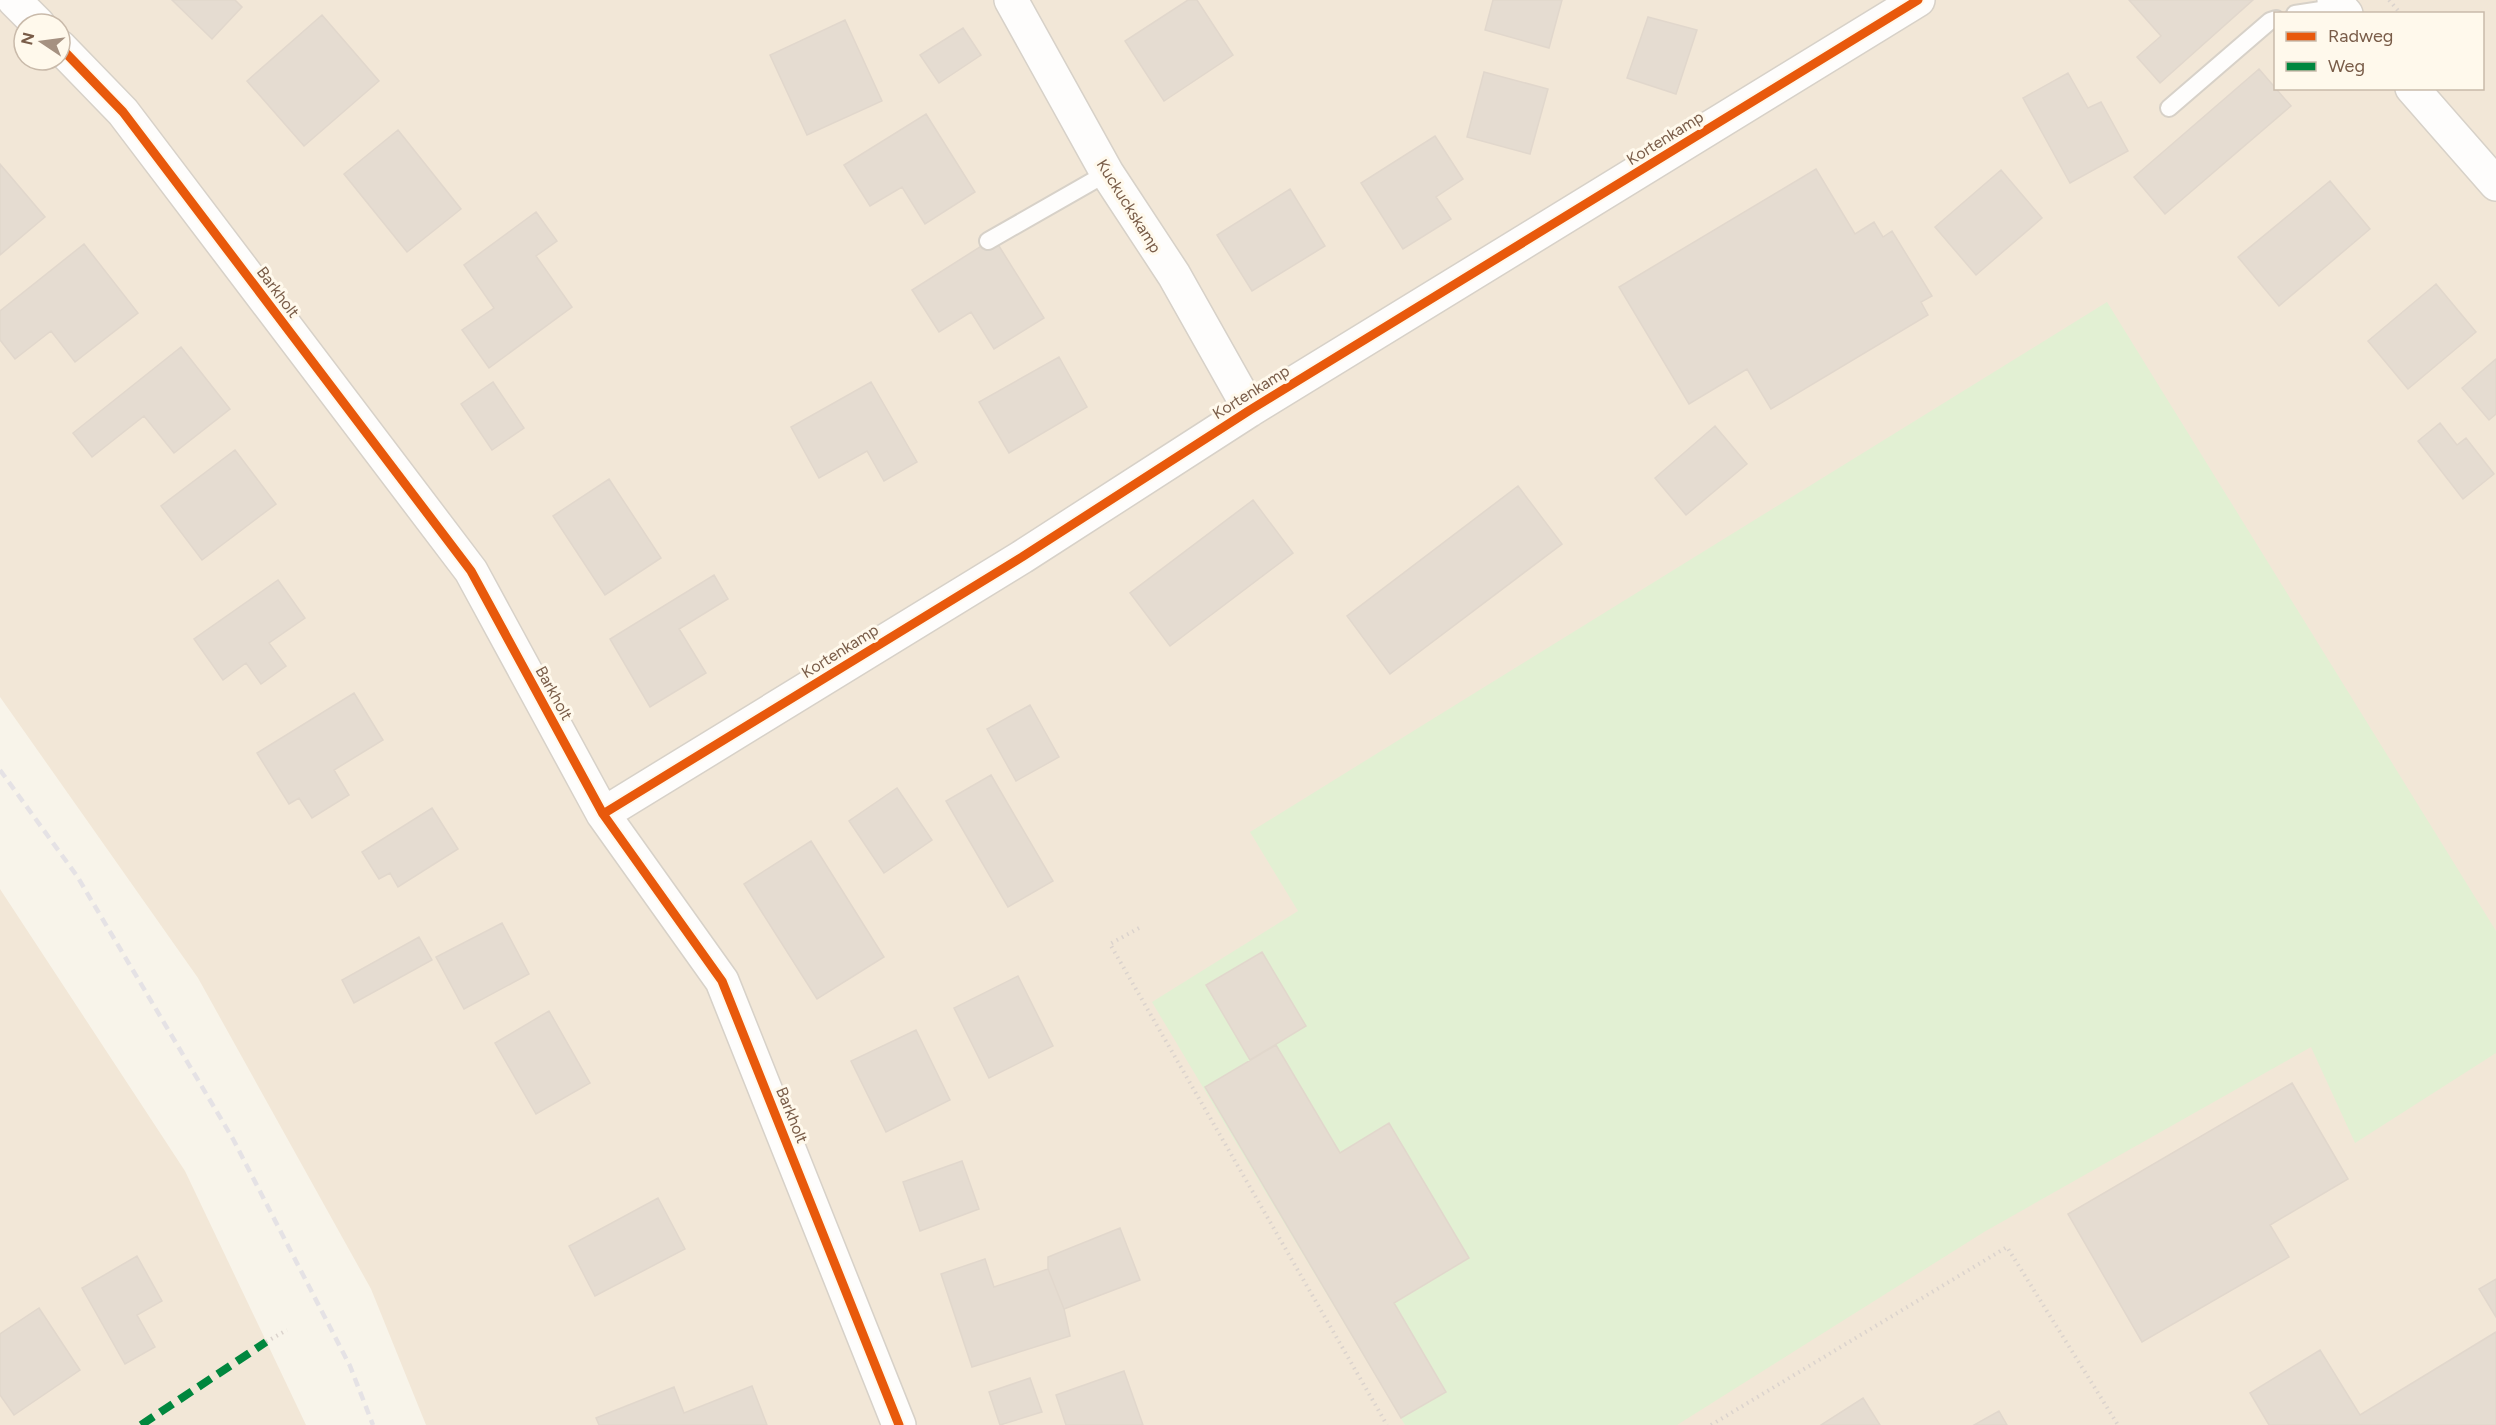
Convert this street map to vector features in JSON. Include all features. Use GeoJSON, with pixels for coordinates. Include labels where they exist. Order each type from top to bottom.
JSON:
{"type":"FeatureCollection","features":[{"type":"Feature","properties":{"kind":"street"},"geometry":{"type":"LineString","coordinates":[[14,0],[26,12]]}},
{"type":"Feature","properties":{"kind":"street","name":"Kuckuckskamp"},"geometry":{"type":"LineString","coordinates":[[1011,0],[1107,173],[1174,275],[1250,410]]}},
{"type":"Feature","properties":{"kind":"street","name":"Kortenkamp"},"geometry":{"type":"LineString","coordinates":[[603,814],[1022,556],[1250,410],[1918,0]]}},
{"type":"Feature","properties":{"kind":"street","name":"Barkholt"},"geometry":{"type":"LineString","coordinates":[[72,59],[123,112],[471,571],[603,814],[722,981],[899,1425]]}},
{"type":"Feature","properties":{"kind":"street"},"geometry":{"type":"LineString","coordinates":[[2414,90],[2496,184]]}},
{"type":"Feature","properties":{"kind":"lane"},"geometry":{"type":"LineString","coordinates":[[2308,12],[2340,7]]}},
{"type":"Feature","properties":{"kind":"lane"},"geometry":{"type":"LineString","coordinates":[[2169,108],[2274,20]]}},
{"type":"Feature","properties":{"kind":"lane"},"geometry":{"type":"LineString","coordinates":[[988,241],[1107,173]]}},
{"type":"Feature","properties":{"kind":"path"},"geometry":{"type":"LineString","coordinates":[[2389,0],[2399,12]]}},
{"type":"Feature","properties":{"kind":"path"},"geometry":{"type":"LineString","coordinates":[[1139,927],[1110,944],[1387,1425]]}},
{"type":"Feature","properties":{"kind":"path"},"geometry":{"type":"LineString","coordinates":[[1711,1425],[2007,1247],[2118,1425]]}},
{"type":"Feature","properties":{"kind":"path"},"geometry":{"type":"LineString","coordinates":[[266,1342],[287,1330]]}},
{"type":"Feature","properties":{"kind":"shaded area"},"geometry":{"type":"Polygon","coordinates":[[[0,0],[2496,0],[2496,1425],[426,1425],[371,1289],[198,978],[0,697],[0,0]]]}},
{"type":"Feature","properties":{"kind":"shaded area"},"geometry":{"type":"Polygon","coordinates":[[[0,889],[185,1171],[306,1425],[0,1425],[0,889]]]}},
{"type":"Feature","properties":{"kind":"green space"},"geometry":{"type":"Polygon","coordinates":[[[2107,302],[2496,931],[2496,1053],[2355,1143],[2311,1047],[1984,1232],[1677,1425],[1405,1425],[1152,1002],[1298,911],[1250,832],[2107,302]]]}},
{"type":"Feature","properties":{"kind":"building"},"geometry":{"type":"Polygon","coordinates":[[[172,0],[235,0],[242,7],[212,39],[172,0]]]}},
{"type":"Feature","properties":{"kind":"building"},"geometry":{"type":"Polygon","coordinates":[[[1188,0],[1197,0],[1233,55],[1164,101],[1125,41],[1188,0]]]}},
{"type":"Feature","properties":{"kind":"building"},"geometry":{"type":"Polygon","coordinates":[[[1493,0],[1562,0],[1549,48],[1485,30],[1493,0]]]}},
{"type":"Feature","properties":{"kind":"building"},"geometry":{"type":"Polygon","coordinates":[[[2129,0],[2253,0],[2160,83],[2137,57],[2161,36],[2129,0]]]}},
{"type":"Feature","properties":{"kind":"building"},"geometry":{"type":"Polygon","coordinates":[[[322,15],[379,81],[304,146],[247,81],[322,15]]]}},
{"type":"Feature","properties":{"kind":"building"},"geometry":{"type":"Polygon","coordinates":[[[1648,17],[1697,30],[1676,94],[1627,78],[1648,17]]]}},
{"type":"Feature","properties":{"kind":"building"},"geometry":{"type":"Polygon","coordinates":[[[845,20],[882,101],[807,135],[770,55],[845,20]]]}},
{"type":"Feature","properties":{"kind":"building"},"geometry":{"type":"Polygon","coordinates":[[[963,28],[981,55],[939,83],[920,55],[963,28]]]}},
{"type":"Feature","properties":{"kind":"building"},"geometry":{"type":"Polygon","coordinates":[[[2259,69],[2274,86],[2274,90],[2277,90],[2291,106],[2165,214],[2134,177],[2259,69]]]}},
{"type":"Feature","properties":{"kind":"building"},"geometry":{"type":"Polygon","coordinates":[[[1484,72],[1548,89],[1530,154],[1467,137],[1484,72]]]}},
{"type":"Feature","properties":{"kind":"building"},"geometry":{"type":"Polygon","coordinates":[[[2068,73],[2088,108],[2101,102],[2128,151],[2070,183],[2023,98],[2068,73]]]}},
{"type":"Feature","properties":{"kind":"building"},"geometry":{"type":"Polygon","coordinates":[[[926,114],[975,192],[925,224],[902,187],[870,206],[844,165],[926,114]]]}},
{"type":"Feature","properties":{"kind":"building"},"geometry":{"type":"Polygon","coordinates":[[[398,130],[461,209],[407,252],[344,174],[398,130]]]}},
{"type":"Feature","properties":{"kind":"building"},"geometry":{"type":"Polygon","coordinates":[[[1435,136],[1463,179],[1436,197],[1451,219],[1403,249],[1361,183],[1435,136]]]}},
{"type":"Feature","properties":{"kind":"building"},"geometry":{"type":"Polygon","coordinates":[[[0,164],[45,217],[0,255],[0,164]]]}},
{"type":"Feature","properties":{"kind":"building"},"geometry":{"type":"Polygon","coordinates":[[[1816,169],[1855,234],[1874,222],[1883,237],[1892,231],[1932,296],[1921,302],[1928,315],[1771,409],[1747,369],[1689,404],[1619,287],[1816,169]]]}},
{"type":"Feature","properties":{"kind":"building"},"geometry":{"type":"Polygon","coordinates":[[[2001,170],[2042,218],[1976,275],[1935,227],[2001,170]]]}},
{"type":"Feature","properties":{"kind":"building"},"geometry":{"type":"Polygon","coordinates":[[[2330,181],[2370,229],[2279,306],[2238,257],[2330,181]]]}},
{"type":"Feature","properties":{"kind":"building"},"geometry":{"type":"Polygon","coordinates":[[[1290,189],[1325,246],[1252,291],[1217,235],[1290,189]]]}},
{"type":"Feature","properties":{"kind":"building"},"geometry":{"type":"Polygon","coordinates":[[[536,212],[557,241],[536,256],[572,307],[489,368],[462,330],[494,308],[464,265],[536,212]]]}},
{"type":"Feature","properties":{"kind":"building"},"geometry":{"type":"Polygon","coordinates":[[[994,238],[1044,318],[994,349],[971,312],[939,332],[912,290],[994,238]]]}},
{"type":"Feature","properties":{"kind":"building"},"geometry":{"type":"Polygon","coordinates":[[[84,244],[138,313],[75,362],[51,331],[15,359],[0,340],[0,311],[84,244]]]}},
{"type":"Feature","properties":{"kind":"building"},"geometry":{"type":"Polygon","coordinates":[[[2436,284],[2476,332],[2408,389],[2368,341],[2436,284]]]}},
{"type":"Feature","properties":{"kind":"building"},"geometry":{"type":"Polygon","coordinates":[[[181,347],[230,409],[174,453],[144,416],[92,457],[73,433],[181,347]]]}},
{"type":"Feature","properties":{"kind":"building"},"geometry":{"type":"Polygon","coordinates":[[[1059,357],[1087,407],[1009,453],[979,402],[1059,357]]]}},
{"type":"Feature","properties":{"kind":"building"},"geometry":{"type":"Polygon","coordinates":[[[2496,359],[2496,414],[2489,420],[2462,388],[2496,359]]]}},
{"type":"Feature","properties":{"kind":"building"},"geometry":{"type":"Polygon","coordinates":[[[493,382],[524,428],[492,450],[461,404],[493,382]]]}},
{"type":"Feature","properties":{"kind":"building"},"geometry":{"type":"Polygon","coordinates":[[[871,382],[917,462],[884,481],[867,451],[819,478],[791,427],[871,382]]]}},
{"type":"Feature","properties":{"kind":"building"},"geometry":{"type":"Polygon","coordinates":[[[2440,423],[2457,445],[2466,438],[2494,474],[2463,499],[2418,441],[2440,423]]]}},
{"type":"Feature","properties":{"kind":"building"},"geometry":{"type":"Polygon","coordinates":[[[1715,426],[1747,464],[1686,515],[1655,478],[1715,426]]]}},
{"type":"Feature","properties":{"kind":"building"},"geometry":{"type":"Polygon","coordinates":[[[235,450],[276,504],[202,560],[161,506],[235,450]]]}},
{"type":"Feature","properties":{"kind":"building"},"geometry":{"type":"Polygon","coordinates":[[[609,479],[661,558],[605,595],[553,516],[609,479]]]}},
{"type":"Feature","properties":{"kind":"building"},"geometry":{"type":"Polygon","coordinates":[[[1518,486],[1562,544],[1390,674],[1347,616],[1518,486]]]}},
{"type":"Feature","properties":{"kind":"building"},"geometry":{"type":"Polygon","coordinates":[[[1253,500],[1293,553],[1170,646],[1130,593],[1253,500]]]}},
{"type":"Feature","properties":{"kind":"building"},"geometry":{"type":"Polygon","coordinates":[[[714,575],[728,599],[679,629],[706,673],[650,707],[610,639],[714,575]]]}},
{"type":"Feature","properties":{"kind":"building"},"geometry":{"type":"Polygon","coordinates":[[[278,580],[305,618],[269,643],[286,666],[261,684],[246,663],[223,680],[194,639],[278,580]]]}},
{"type":"Feature","properties":{"kind":"building"},"geometry":{"type":"Polygon","coordinates":[[[354,693],[383,740],[334,770],[349,795],[312,818],[299,798],[289,804],[257,753],[354,693]]]}},
{"type":"Feature","properties":{"kind":"building"},"geometry":{"type":"Polygon","coordinates":[[[1030,705],[1059,757],[1016,781],[987,729],[1030,705]]]}},
{"type":"Feature","properties":{"kind":"building"},"geometry":{"type":"Polygon","coordinates":[[[991,775],[1053,881],[1008,907],[946,801],[991,775]]]}},
{"type":"Feature","properties":{"kind":"building"},"geometry":{"type":"Polygon","coordinates":[[[897,788],[932,840],[884,873],[849,821],[897,788]]]}},
{"type":"Feature","properties":{"kind":"building"},"geometry":{"type":"Polygon","coordinates":[[[432,808],[458,849],[398,887],[390,873],[379,879],[362,852],[432,808]]]}},
{"type":"Feature","properties":{"kind":"building"},"geometry":{"type":"Polygon","coordinates":[[[811,841],[884,957],[817,999],[744,884],[811,841]]]}},
{"type":"Feature","properties":{"kind":"building"},"geometry":{"type":"Polygon","coordinates":[[[502,923],[529,974],[464,1009],[436,957],[502,923]]]}},
{"type":"Feature","properties":{"kind":"building"},"geometry":{"type":"Polygon","coordinates":[[[419,937],[432,960],[354,1003],[342,980],[419,937]]]}},
{"type":"Feature","properties":{"kind":"building"},"geometry":{"type":"Polygon","coordinates":[[[1262,952],[1306,1026],[1250,1060],[1206,985],[1262,952]]]}},
{"type":"Feature","properties":{"kind":"building"},"geometry":{"type":"Polygon","coordinates":[[[1018,976],[1053,1046],[989,1078],[954,1008],[1018,976]]]}},
{"type":"Feature","properties":{"kind":"building"},"geometry":{"type":"Polygon","coordinates":[[[549,1011],[590,1083],[536,1114],[495,1043],[549,1011]]]}},
{"type":"Feature","properties":{"kind":"building"},"geometry":{"type":"Polygon","coordinates":[[[916,1030],[950,1100],[886,1132],[851,1061],[916,1030]]]}},
{"type":"Feature","properties":{"kind":"building"},"geometry":{"type":"Polygon","coordinates":[[[1276,1045],[1340,1153],[1389,1123],[1469,1258],[1394,1303],[1446,1392],[1401,1418],[1205,1087],[1276,1045]]]}},
{"type":"Feature","properties":{"kind":"building"},"geometry":{"type":"Polygon","coordinates":[[[2292,1083],[2348,1179],[2270,1225],[2289,1257],[2142,1342],[2068,1214],[2292,1083]]]}},
{"type":"Feature","properties":{"kind":"building"},"geometry":{"type":"Polygon","coordinates":[[[962,1161],[979,1209],[920,1231],[903,1182],[962,1161]]]}},
{"type":"Feature","properties":{"kind":"building"},"geometry":{"type":"Polygon","coordinates":[[[658,1198],[685,1249],[595,1296],[569,1246],[658,1198]]]}},
{"type":"Feature","properties":{"kind":"building"},"geometry":{"type":"Polygon","coordinates":[[[1120,1228],[1140,1280],[1064,1309],[1048,1269],[1048,1257],[1120,1228]]]}},
{"type":"Feature","properties":{"kind":"building"},"geometry":{"type":"Polygon","coordinates":[[[137,1256],[162,1301],[137,1315],[155,1347],[125,1364],[82,1288],[137,1256]]]}},
{"type":"Feature","properties":{"kind":"building"},"geometry":{"type":"Polygon","coordinates":[[[985,1259],[994,1287],[1048,1269],[1064,1309],[1070,1336],[972,1367],[941,1274],[985,1259]]]}},
{"type":"Feature","properties":{"kind":"building"},"geometry":{"type":"Polygon","coordinates":[[[2496,1279],[2496,1317],[2479,1289],[2496,1279]]]}},
{"type":"Feature","properties":{"kind":"building"},"geometry":{"type":"Polygon","coordinates":[[[39,1308],[80,1370],[14,1415],[0,1395],[0,1334],[39,1308]]]}},
{"type":"Feature","properties":{"kind":"building"},"geometry":{"type":"Polygon","coordinates":[[[2496,1332],[2496,1425],[2269,1425],[2250,1393],[2320,1350],[2360,1415],[2496,1332]]]}},
{"type":"Feature","properties":{"kind":"building"},"geometry":{"type":"Polygon","coordinates":[[[1124,1371],[1143,1425],[1066,1425],[1056,1395],[1124,1371]]]}},
{"type":"Feature","properties":{"kind":"building"},"geometry":{"type":"Polygon","coordinates":[[[1030,1378],[1042,1412],[1000,1425],[989,1392],[1030,1378]]]}},
{"type":"Feature","properties":{"kind":"building"},"geometry":{"type":"Polygon","coordinates":[[[752,1386],[767,1425],[599,1425],[596,1418],[674,1387],[684,1413],[752,1386]]]}},
{"type":"Feature","properties":{"kind":"building"},"geometry":{"type":"Polygon","coordinates":[[[1863,1398],[1880,1425],[1821,1425],[1863,1398]]]}},
{"type":"Feature","properties":{"kind":"building"},"geometry":{"type":"Polygon","coordinates":[[[1999,1411],[2007,1425],[1974,1425],[1999,1411]]]}},
{"type":"Feature","properties":{"kind":"railway"},"geometry":{"type":"LineString","coordinates":[[0,770],[77,876],[233,1139],[350,1366],[373,1425]]}},
{"type":"Feature","properties":{"kind":"marked path"},"geometry":{"type":"LineString","coordinates":[[141,1425],[266,1342]]}},
{"type":"Feature","properties":{"kind":"cycle path"},"geometry":{"type":"LineString","coordinates":[[603,814],[1022,557],[1250,410],[1918,0]]}},
{"type":"Feature","properties":{"kind":"cycle path"},"geometry":{"type":"LineString","coordinates":[[72,59],[123,112],[471,571],[603,814],[722,981],[899,1425]]}}]}
